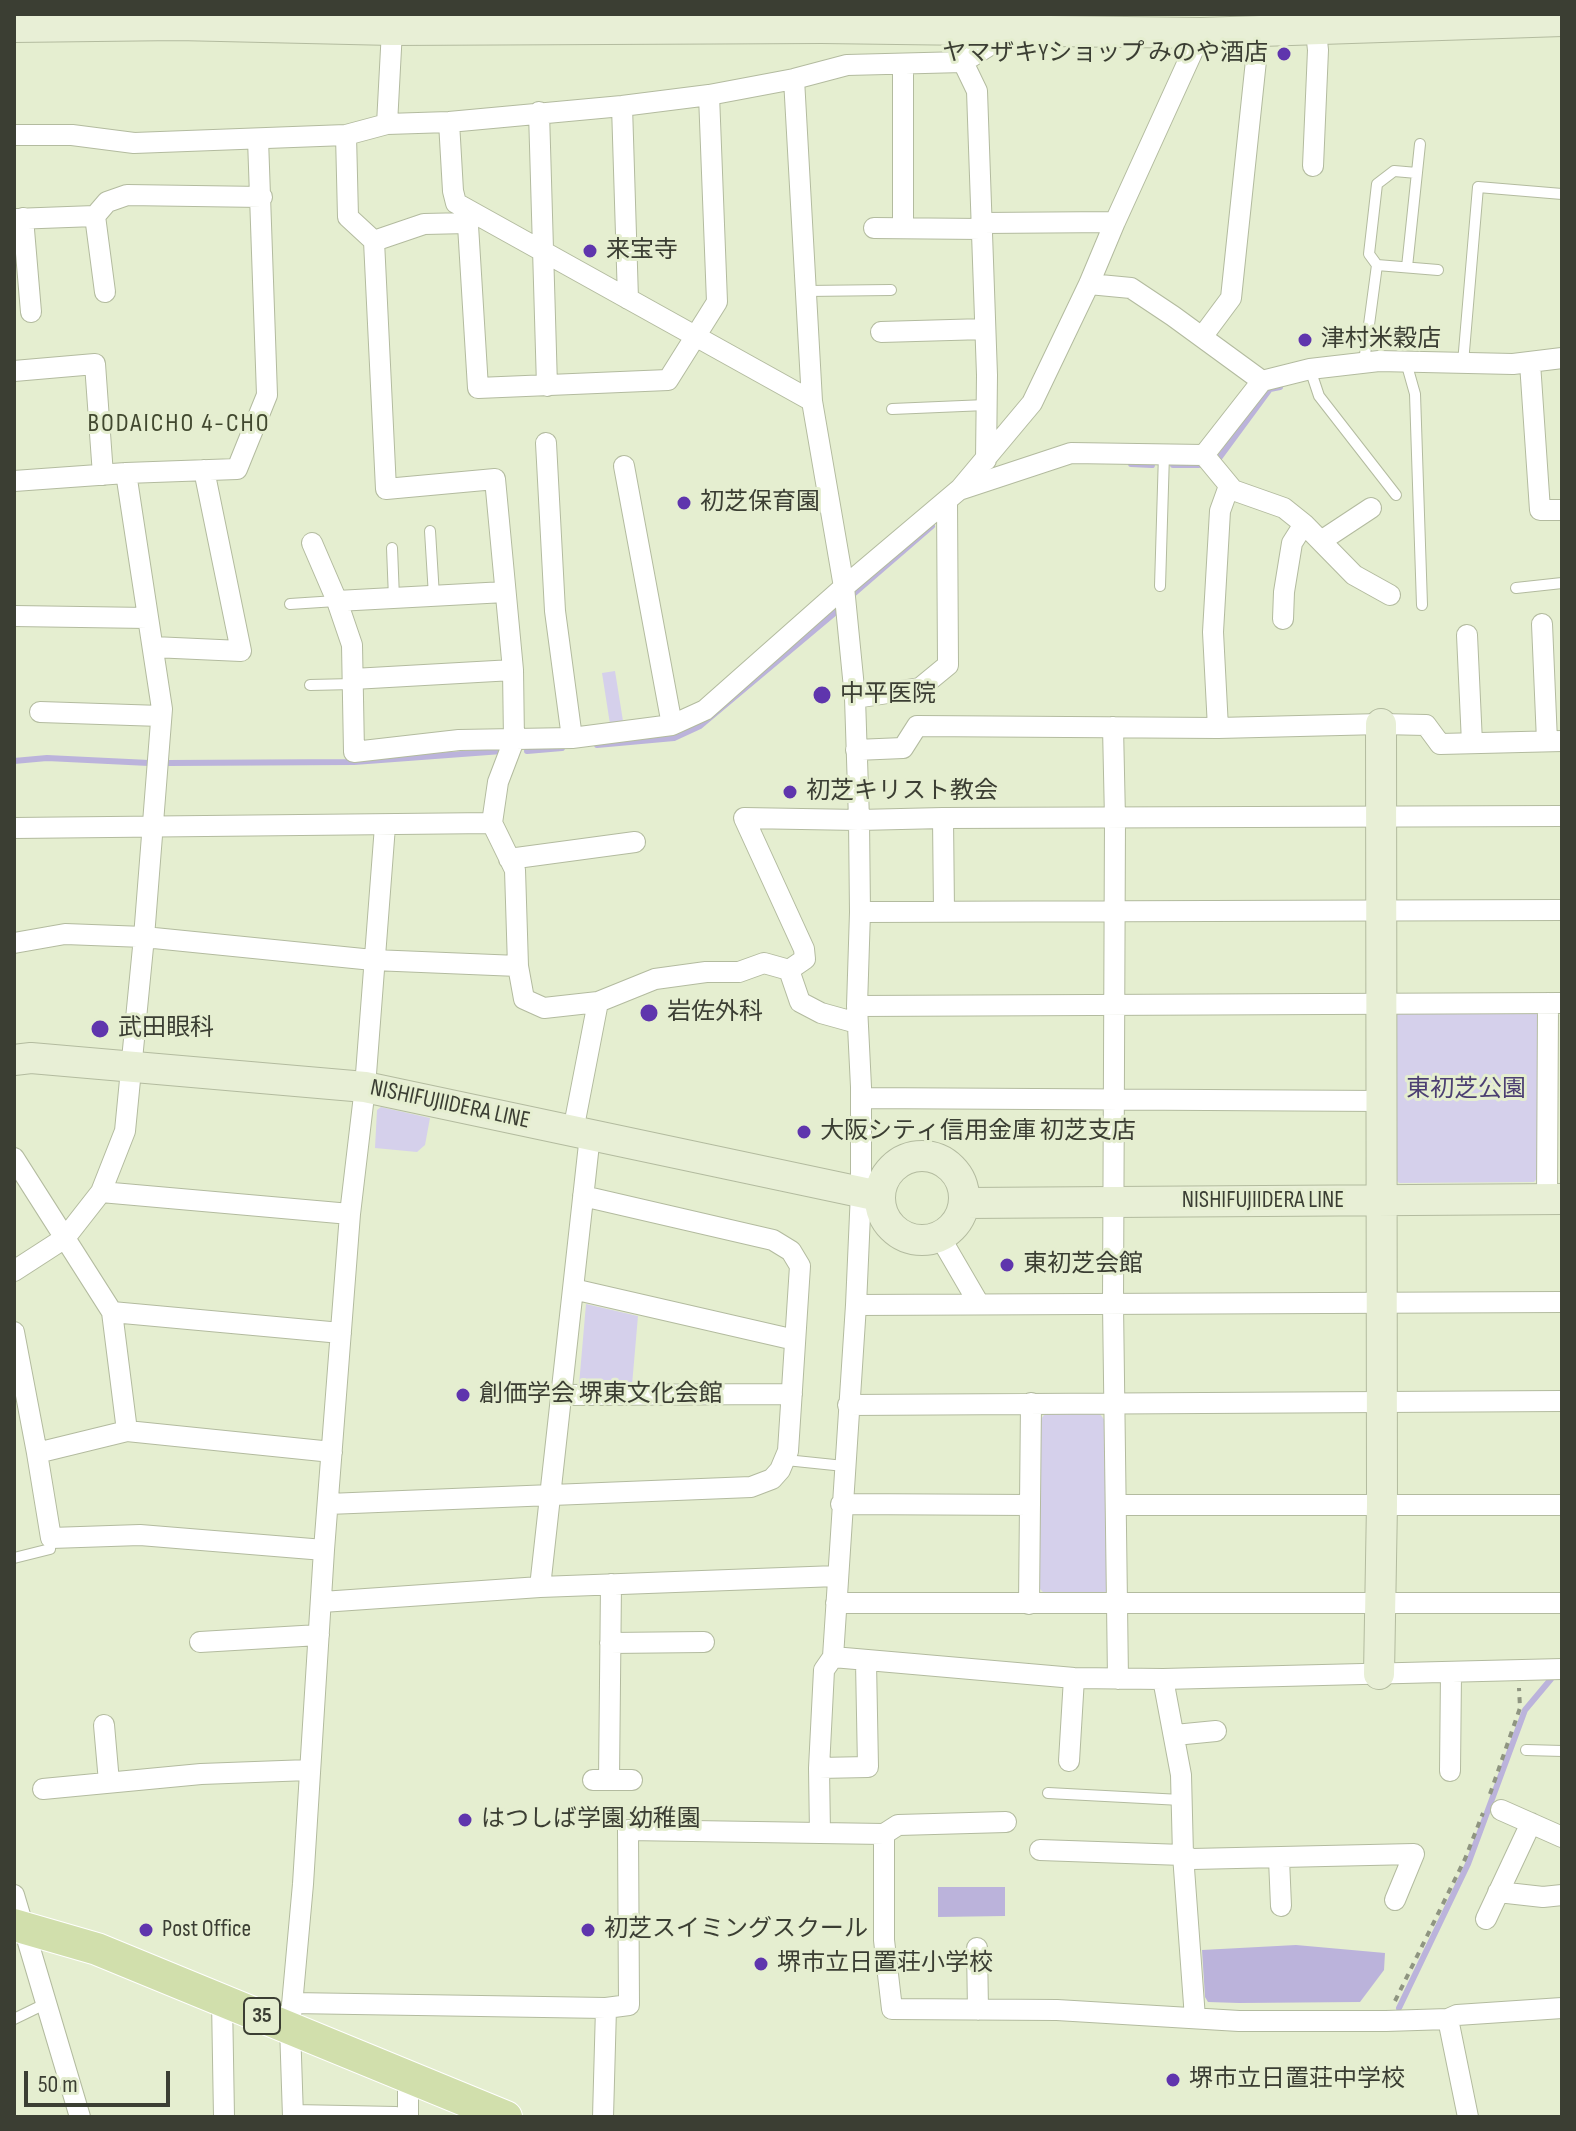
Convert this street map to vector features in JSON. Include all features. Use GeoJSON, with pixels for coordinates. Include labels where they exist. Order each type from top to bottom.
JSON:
{"type":"FeatureCollection","features":[{"type":"Feature","properties":{"kind":"main road","name":"35"},"geometry":{"type":"LineString","coordinates":[[19,1925],[97,1949],[222,2000],[291,2015],[408,2076],[506,2117]]}},
{"type":"Feature","properties":{"kind":"street"},"geometry":{"type":"LineString","coordinates":[[14,27],[286,21],[392,30],[562,22],[821,21],[925,22],[1011,32],[1201,33],[1259,32],[1315,22],[1562,21]]}},
{"type":"Feature","properties":{"kind":"street"},"geometry":{"type":"LineString","coordinates":[[1313,166],[1318,50],[1315,22]]}},
{"type":"Feature","properties":{"kind":"street"},"geometry":{"type":"LineString","coordinates":[[387,124],[392,30]]}},
{"type":"Feature","properties":{"kind":"street"},"geometry":{"type":"LineString","coordinates":[[14,135],[72,135],[134,143],[346,135],[387,124],[449,122],[709,95],[794,79],[847,65],[963,62],[1011,32]]}},
{"type":"Feature","properties":{"kind":"street"},"geometry":{"type":"LineString","coordinates":[[1202,337],[1231,298],[1259,32]]}},
{"type":"Feature","properties":{"kind":"street"},"geometry":{"type":"LineString","coordinates":[[312,543],[352,645],[354,752],[459,740],[572,738],[672,725],[705,710],[953,494],[986,460],[1032,403],[1089,284],[1201,33]]}},
{"type":"Feature","properties":{"kind":"street"},"geometry":{"type":"LineString","coordinates":[[963,62],[977,91],[986,460]]}},
{"type":"Feature","properties":{"kind":"street"},"geometry":{"type":"LineString","coordinates":[[903,64],[903,228]]}},
{"type":"Feature","properties":{"kind":"street"},"geometry":{"type":"LineString","coordinates":[[794,79],[812,401],[844,587],[855,698],[860,912],[857,1014],[870,1194],[856,1305],[848,1405],[833,1657],[824,1670],[819,1768],[820,1833]]}},
{"type":"Feature","properties":{"kind":"street"},"geometry":{"type":"LineString","coordinates":[[468,216],[478,388],[668,380],[717,302],[709,95]]}},
{"type":"Feature","properties":{"kind":"street"},"geometry":{"type":"LineString","coordinates":[[622,106],[628,299]]}},
{"type":"Feature","properties":{"kind":"street"},"geometry":{"type":"LineString","coordinates":[[539,112],[547,386]]}},
{"type":"Feature","properties":{"kind":"street"},"geometry":{"type":"LineString","coordinates":[[449,122],[453,191],[456,203],[468,216],[543,251],[812,401]]}},
{"type":"Feature","properties":{"kind":"street"},"geometry":{"type":"LineString","coordinates":[[346,135],[348,217],[374,241],[386,489],[495,479],[513,670],[514,740],[498,782],[492,823],[515,870],[518,966],[524,999],[544,1008],[598,1002],[655,979],[706,972],[739,972],[764,963],[789,970]]}},
{"type":"Feature","properties":{"kind":"street"},"geometry":{"type":"LineString","coordinates":[[14,481],[237,469],[267,395],[258,139]]}},
{"type":"Feature","properties":{"kind":"street"},"geometry":{"type":"LineString","coordinates":[[31,312],[18,219],[95,216],[107,202],[127,195],[262,197]]}},
{"type":"Feature","properties":{"kind":"street"},"geometry":{"type":"LineString","coordinates":[[95,216],[105,292]]}},
{"type":"Feature","properties":{"kind":"street"},"geometry":{"type":"LineString","coordinates":[[374,241],[424,224],[468,216]]}},
{"type":"Feature","properties":{"kind":"street"},"geometry":{"type":"LineString","coordinates":[[874,228],[1115,222]]}},
{"type":"Feature","properties":{"kind":"street"},"geometry":{"type":"LineString","coordinates":[[1089,284],[1131,288],[1262,381]]}},
{"type":"Feature","properties":{"kind":"street"},"geometry":{"type":"LineString","coordinates":[[881,332],[985,329]]}},
{"type":"Feature","properties":{"kind":"street"},"geometry":{"type":"LineString","coordinates":[[1204,455],[1262,381],[1310,369],[1364,362],[1530,363],[1562,358]]}},
{"type":"Feature","properties":{"kind":"street"},"geometry":{"type":"LineString","coordinates":[[1530,363],[1540,510],[1562,510]]}},
{"type":"Feature","properties":{"kind":"street"},"geometry":{"type":"LineString","coordinates":[[14,371],[95,364],[103,475]]}},
{"type":"Feature","properties":{"kind":"street"},"geometry":{"type":"LineString","coordinates":[[546,443],[555,611],[572,738]]}},
{"type":"Feature","properties":{"kind":"street"},"geometry":{"type":"LineString","coordinates":[[953,494],[1071,453],[1204,455],[1233,490],[1284,508],[1354,575],[1390,595]]}},
{"type":"Feature","properties":{"kind":"street"},"geometry":{"type":"LineString","coordinates":[[624,466],[672,725]]}},
{"type":"Feature","properties":{"kind":"street"},"geometry":{"type":"LineString","coordinates":[[153,647],[241,651],[204,470]]}},
{"type":"Feature","properties":{"kind":"street"},"geometry":{"type":"LineString","coordinates":[[14,1271],[65,1238],[101,1192],[125,1131],[161,716],[126,473]]}},
{"type":"Feature","properties":{"kind":"street"},"geometry":{"type":"LineString","coordinates":[[1218,728],[1213,632],[1220,511],[1229,486]]}},
{"type":"Feature","properties":{"kind":"street"},"geometry":{"type":"LineString","coordinates":[[855,698],[920,688],[948,665],[953,494]]}},
{"type":"Feature","properties":{"kind":"street"},"geometry":{"type":"LineString","coordinates":[[1321,541],[1371,508]]}},
{"type":"Feature","properties":{"kind":"street"},"geometry":{"type":"LineString","coordinates":[[1283,619],[1292,543],[1304,524]]}},
{"type":"Feature","properties":{"kind":"street"},"geometry":{"type":"LineString","coordinates":[[337,601],[505,592]]}},
{"type":"Feature","properties":{"kind":"street"},"geometry":{"type":"LineString","coordinates":[[14,616],[148,618]]}},
{"type":"Feature","properties":{"kind":"street"},"geometry":{"type":"LineString","coordinates":[[856,750],[903,748],[917,726],[1218,728],[1426,725],[1440,744],[1554,741],[1542,624]]}},
{"type":"Feature","properties":{"kind":"street"},"geometry":{"type":"LineString","coordinates":[[1467,635],[1472,743]]}},
{"type":"Feature","properties":{"kind":"street"},"geometry":{"type":"LineString","coordinates":[[353,681],[513,670]]}},
{"type":"Feature","properties":{"kind":"street"},"geometry":{"type":"LineString","coordinates":[[40,712],[161,716]]}},
{"type":"Feature","properties":{"kind":"street"},"geometry":{"type":"LineString","coordinates":[[1379,1674],[1382,1504],[1381,724]]}},
{"type":"Feature","properties":{"kind":"street"},"geometry":{"type":"LineString","coordinates":[[1113,727],[1113,1304],[1118,1679]]}},
{"type":"Feature","properties":{"kind":"street"},"geometry":{"type":"LineString","coordinates":[[789,970],[805,959],[804,949],[744,818],[1562,816]]}},
{"type":"Feature","properties":{"kind":"street"},"geometry":{"type":"LineString","coordinates":[[943,818],[944,911]]}},
{"type":"Feature","properties":{"kind":"street"},"geometry":{"type":"LineString","coordinates":[[14,828],[492,823]]}},
{"type":"Feature","properties":{"kind":"street"},"geometry":{"type":"LineString","coordinates":[[385,826],[365,1087],[350,1214],[291,2015],[293,2116],[396,2117]]}},
{"type":"Feature","properties":{"kind":"street"},"geometry":{"type":"LineString","coordinates":[[509,859],[635,842]]}},
{"type":"Feature","properties":{"kind":"street"},"geometry":{"type":"LineString","coordinates":[[860,912],[1562,910]]}},
{"type":"Feature","properties":{"kind":"street"},"geometry":{"type":"LineString","coordinates":[[14,943],[65,934],[144,937],[373,960],[518,966]]}},
{"type":"Feature","properties":{"kind":"street"},"geometry":{"type":"LineString","coordinates":[[789,970],[800,1002],[821,1013],[1114,1003],[1555,1003],[1555,1199]]}},
{"type":"Feature","properties":{"kind":"street"},"geometry":{"type":"LineString","coordinates":[[540,1587],[583,1196],[581,1133],[598,1002]]}},
{"type":"Feature","properties":{"kind":"street","name":"NISHIFUJIIDERA LINE"},"geometry":{"type":"LineString","coordinates":[[14,1060],[31,1058],[365,1087],[870,1194]]}},
{"type":"Feature","properties":{"kind":"street"},"geometry":{"type":"LineString","coordinates":[[861,1098],[1381,1101]]}},
{"type":"Feature","properties":{"kind":"street"},"geometry":{"type":"LineString","coordinates":[[926,1156],[939,1159],[959,1177],[965,1203],[961,1217],[952,1229],[926,1241],[912,1240],[898,1234],[887,1223],[870,1194],[899,1162],[926,1156]]}},
{"type":"Feature","properties":{"kind":"street"},"geometry":{"type":"LineString","coordinates":[[14,1158],[112,1312],[127,1431]]}},
{"type":"Feature","properties":{"kind":"street"},"geometry":{"type":"LineString","coordinates":[[101,1192],[350,1214]]}},
{"type":"Feature","properties":{"kind":"street"},"geometry":{"type":"LineString","coordinates":[[328,1504],[751,1487],[772,1479],[786,1460],[792,1394],[800,1266],[791,1251],[773,1240],[583,1196]]}},
{"type":"Feature","properties":{"kind":"street","name":"NISHIFUJIIDERA LINE"},"geometry":{"type":"LineString","coordinates":[[965,1203],[1555,1199]]}},
{"type":"Feature","properties":{"kind":"street"},"geometry":{"type":"LineString","coordinates":[[940,1237],[979,1304]]}},
{"type":"Feature","properties":{"kind":"street"},"geometry":{"type":"LineString","coordinates":[[573,1289],[795,1340]]}},
{"type":"Feature","properties":{"kind":"street"},"geometry":{"type":"LineString","coordinates":[[856,1305],[1562,1302]]}},
{"type":"Feature","properties":{"kind":"street"},"geometry":{"type":"LineString","coordinates":[[112,1312],[341,1333]]}},
{"type":"Feature","properties":{"kind":"street"},"geometry":{"type":"LineString","coordinates":[[15,1339],[51,1538],[140,1535],[324,1550]]}},
{"type":"Feature","properties":{"kind":"street"},"geometry":{"type":"LineString","coordinates":[[561,1395],[792,1394]]}},
{"type":"Feature","properties":{"kind":"street"},"geometry":{"type":"LineString","coordinates":[[848,1405],[1562,1401]]}},
{"type":"Feature","properties":{"kind":"street"},"geometry":{"type":"LineString","coordinates":[[1029,1604],[1031,1403]]}},
{"type":"Feature","properties":{"kind":"street"},"geometry":{"type":"LineString","coordinates":[[37,1453],[127,1431],[332,1452]]}},
{"type":"Feature","properties":{"kind":"street"},"geometry":{"type":"LineString","coordinates":[[841,1504],[1030,1505]]}},
{"type":"Feature","properties":{"kind":"street"},"geometry":{"type":"LineString","coordinates":[[1116,1505],[1562,1505]]}},
{"type":"Feature","properties":{"kind":"street"},"geometry":{"type":"LineString","coordinates":[[322,1602],[540,1587],[837,1576]]}},
{"type":"Feature","properties":{"kind":"street"},"geometry":{"type":"LineString","coordinates":[[611,1584],[601,1780],[632,1780]]}},
{"type":"Feature","properties":{"kind":"street"},"geometry":{"type":"LineString","coordinates":[[836,1603],[1562,1603]]}},
{"type":"Feature","properties":{"kind":"street"},"geometry":{"type":"LineString","coordinates":[[200,1642],[319,1635]]}},
{"type":"Feature","properties":{"kind":"street"},"geometry":{"type":"LineString","coordinates":[[610,1643],[704,1642]]}},
{"type":"Feature","properties":{"kind":"street"},"geometry":{"type":"LineString","coordinates":[[833,1657],[866,1662],[1118,1679],[1562,1669]]}},
{"type":"Feature","properties":{"kind":"street"},"geometry":{"type":"LineString","coordinates":[[819,1768],[868,1767],[866,1662]]}},
{"type":"Feature","properties":{"kind":"street"},"geometry":{"type":"LineString","coordinates":[[1450,1771],[1451,1673]]}},
{"type":"Feature","properties":{"kind":"street"},"geometry":{"type":"LineString","coordinates":[[1069,1761],[1074,1678]]}},
{"type":"Feature","properties":{"kind":"street"},"geometry":{"type":"LineString","coordinates":[[1163,1679],[1181,1775],[1183,1855],[1195,2018]]}},
{"type":"Feature","properties":{"kind":"street"},"geometry":{"type":"LineString","coordinates":[[104,1725],[109,1782]]}},
{"type":"Feature","properties":{"kind":"street"},"geometry":{"type":"LineString","coordinates":[[1175,1735],[1216,1731]]}},
{"type":"Feature","properties":{"kind":"street"},"geometry":{"type":"LineString","coordinates":[[43,1789],[201,1774],[309,1770]]}},
{"type":"Feature","properties":{"kind":"street"},"geometry":{"type":"LineString","coordinates":[[1501,1810],[1562,1837]]}},
{"type":"Feature","properties":{"kind":"street"},"geometry":{"type":"LineString","coordinates":[[291,2015],[629,2005],[628,1830],[884,1834],[898,1825],[1006,1822]]}},
{"type":"Feature","properties":{"kind":"street"},"geometry":{"type":"LineString","coordinates":[[1486,1919],[1531,1823]]}},
{"type":"Feature","properties":{"kind":"street"},"geometry":{"type":"LineString","coordinates":[[884,1834],[884,1940],[892,2009],[1057,2010],[1239,2021],[1386,2021],[1448,2019],[1457,2015],[1562,2008]]}},
{"type":"Feature","properties":{"kind":"street"},"geometry":{"type":"LineString","coordinates":[[1040,1850],[1183,1855],[1192,1859],[1279,1859],[1342,1866],[1414,1854],[1405,1891]]}},
{"type":"Feature","properties":{"kind":"street"},"geometry":{"type":"LineString","coordinates":[[1279,1859],[1281,1906]]}},
{"type":"Feature","properties":{"kind":"street"},"geometry":{"type":"LineString","coordinates":[[1498,1892],[1543,1897],[1562,1895]]}},
{"type":"Feature","properties":{"kind":"street"},"geometry":{"type":"LineString","coordinates":[[14,1895],[19,1925],[47,2003],[80,2117]]}},
{"type":"Feature","properties":{"kind":"street"},"geometry":{"type":"LineString","coordinates":[[977,1948],[978,2010]]}},
{"type":"Feature","properties":{"kind":"street"},"geometry":{"type":"LineString","coordinates":[[222,2000],[224,2117]]}},
{"type":"Feature","properties":{"kind":"street"},"geometry":{"type":"LineString","coordinates":[[603,2117],[606,2008]]}},
{"type":"Feature","properties":{"kind":"street"},"geometry":{"type":"LineString","coordinates":[[1448,2019],[1468,2117]]}},
{"type":"Feature","properties":{"kind":"street"},"geometry":{"type":"LineString","coordinates":[[408,2076],[408,2117]]}},
{"type":"Feature","properties":{"kind":"lane"},"geometry":{"type":"LineString","coordinates":[[1407,267],[1420,144]]}},
{"type":"Feature","properties":{"kind":"lane"},"geometry":{"type":"LineString","coordinates":[[1364,362],[1377,265],[1369,254],[1377,184],[1394,171],[1417,173]]}},
{"type":"Feature","properties":{"kind":"lane"},"geometry":{"type":"LineString","coordinates":[[1463,363],[1478,187],[1562,194]]}},
{"type":"Feature","properties":{"kind":"lane"},"geometry":{"type":"LineString","coordinates":[[1377,265],[1438,270]]}},
{"type":"Feature","properties":{"kind":"lane"},"geometry":{"type":"LineString","coordinates":[[806,291],[891,290]]}},
{"type":"Feature","properties":{"kind":"lane"},"geometry":{"type":"LineString","coordinates":[[1406,362],[1415,394],[1422,605]]}},
{"type":"Feature","properties":{"kind":"lane"},"geometry":{"type":"LineString","coordinates":[[1310,369],[1319,396],[1396,495]]}},
{"type":"Feature","properties":{"kind":"lane"},"geometry":{"type":"LineString","coordinates":[[892,409],[986,405]]}},
{"type":"Feature","properties":{"kind":"lane"},"geometry":{"type":"LineString","coordinates":[[1160,586],[1164,454]]}},
{"type":"Feature","properties":{"kind":"lane"},"geometry":{"type":"LineString","coordinates":[[430,531],[434,596]]}},
{"type":"Feature","properties":{"kind":"lane"},"geometry":{"type":"LineString","coordinates":[[392,548],[394,598]]}},
{"type":"Feature","properties":{"kind":"lane"},"geometry":{"type":"LineString","coordinates":[[1516,588],[1562,583]]}},
{"type":"Feature","properties":{"kind":"lane"},"geometry":{"type":"LineString","coordinates":[[290,604],[337,601]]}},
{"type":"Feature","properties":{"kind":"lane"},"geometry":{"type":"LineString","coordinates":[[310,685],[353,681]]}},
{"type":"Feature","properties":{"kind":"lane"},"geometry":{"type":"LineString","coordinates":[[786,1460],[844,1466]]}},
{"type":"Feature","properties":{"kind":"lane"},"geometry":{"type":"LineString","coordinates":[[14,1558],[50,1549],[51,1538]]}},
{"type":"Feature","properties":{"kind":"lane"},"geometry":{"type":"LineString","coordinates":[[1526,1750],[1562,1751]]}},
{"type":"Feature","properties":{"kind":"lane"},"geometry":{"type":"LineString","coordinates":[[1048,1793],[1181,1800]]}},
{"type":"Feature","properties":{"kind":"lane"},"geometry":{"type":"LineString","coordinates":[[14,2019],[47,2003]]}},
{"type":"Feature","properties":{"kind":"path"},"geometry":{"type":"LineString","coordinates":[[1386,2021],[1465,1859],[1486,1805],[1520,1708],[1518,1671]]}},
{"type":"Feature","properties":{"kind":"green space"},"geometry":{"type":"Polygon","coordinates":[[[615,671],[623,721],[610,724],[602,673],[615,671]]]}},
{"type":"Feature","properties":{"kind":"green space","name":"東初芝公園"},"geometry":{"type":"Polygon","coordinates":[[[1398,1011],[1537,1011],[1541,1015],[1541,1174],[1534,1182],[1399,1183],[1391,1175],[1391,1019],[1398,1011]]]}},
{"type":"Feature","properties":{"kind":"green space"},"geometry":{"type":"Polygon","coordinates":[[[381,1107],[430,1118],[425,1145],[417,1152],[375,1148],[377,1110],[381,1107]]]}},
{"type":"Feature","properties":{"kind":"green space"},"geometry":{"type":"Polygon","coordinates":[[[586,1304],[638,1316],[632,1385],[579,1385],[586,1304]]]}},
{"type":"Feature","properties":{"kind":"green space"},"geometry":{"type":"Polygon","coordinates":[[[1045,1414],[1100,1414],[1106,1422],[1108,1589],[1103,1595],[1046,1595],[1040,1589],[1040,1420],[1045,1414]]]}},
{"type":"Feature","properties":{"kind":"shaded area"},"geometry":{"type":"Polygon","coordinates":[[[938,1887],[1005,1887],[1005,1916],[938,1917],[938,1887]]]}},
{"type":"Feature","properties":{"kind":"shaded area"},"geometry":{"type":"Polygon","coordinates":[[[1296,1945],[1385,1953],[1384,1970],[1360,2002],[1208,2002],[1205,1997],[1202,1950],[1296,1945]]]}},
{"type":"Feature","properties":{"kind":"waterway"},"geometry":{"type":"LineString","coordinates":[[1217,461],[1270,389],[1280,387]]}},
{"type":"Feature","properties":{"kind":"waterway"},"geometry":{"type":"LineString","coordinates":[[1131,464],[1152,465]]}},
{"type":"Feature","properties":{"kind":"waterway"},"geometry":{"type":"LineString","coordinates":[[1173,465],[1199,465]]}},
{"type":"Feature","properties":{"kind":"waterway"},"geometry":{"type":"LineString","coordinates":[[851,596],[932,526]]}},
{"type":"Feature","properties":{"kind":"waterway"},"geometry":{"type":"LineString","coordinates":[[597,745],[674,738],[700,726],[837,611]]}},
{"type":"Feature","properties":{"kind":"waterway"},"geometry":{"type":"LineString","coordinates":[[527,751],[562,748]]}},
{"type":"Feature","properties":{"kind":"waterway"},"geometry":{"type":"LineString","coordinates":[[168,763],[354,762],[502,751]]}},
{"type":"Feature","properties":{"kind":"waterway"},"geometry":{"type":"LineString","coordinates":[[14,761],[47,758],[149,763]]}},
{"type":"Feature","properties":{"kind":"waterway"},"geometry":{"type":"LineString","coordinates":[[1399,2008],[1468,1864],[1525,1710],[1551,1679]]}},
{"type":"Feature","properties":{"kind":"place","name":"ヤマザキYショップ みのや酒店"},"geometry":{"type":"Point","coordinates":[1284,54]}},
{"type":"Feature","properties":{"kind":"place","name":"来宝寺"},"geometry":{"type":"Point","coordinates":[590,251]}},
{"type":"Feature","properties":{"kind":"place","name":"津村米穀店"},"geometry":{"type":"Point","coordinates":[1305,340]}},
{"type":"Feature","properties":{"kind":"place","name":"初芝保育園"},"geometry":{"type":"Point","coordinates":[684,503]}},
{"type":"Feature","properties":{"kind":"place","name":"中平医院"},"geometry":{"type":"Point","coordinates":[822,695]}},
{"type":"Feature","properties":{"kind":"place","name":"初芝キリスト教会"},"geometry":{"type":"Point","coordinates":[790,792]}},
{"type":"Feature","properties":{"kind":"place","name":"岩佐外科"},"geometry":{"type":"Point","coordinates":[649,1013]}},
{"type":"Feature","properties":{"kind":"place","name":"武田眼科"},"geometry":{"type":"Point","coordinates":[100,1029]}},
{"type":"Feature","properties":{"kind":"place","name":"大阪シティ信用金庫 初芝支店"},"geometry":{"type":"Point","coordinates":[804,1132]}},
{"type":"Feature","properties":{"kind":"place","name":"東初芝会館"},"geometry":{"type":"Point","coordinates":[1007,1265]}},
{"type":"Feature","properties":{"kind":"place","name":"創価学会 堺東文化会館"},"geometry":{"type":"Point","coordinates":[463,1395]}},
{"type":"Feature","properties":{"kind":"place","name":"はつしば学園 幼稚園"},"geometry":{"type":"Point","coordinates":[465,1820]}},
{"type":"Feature","properties":{"kind":"place","name":"Post Office"},"geometry":{"type":"Point","coordinates":[146,1930]}},
{"type":"Feature","properties":{"kind":"place","name":"初芝スイミングスクール"},"geometry":{"type":"Point","coordinates":[588,1930]}},
{"type":"Feature","properties":{"kind":"place","name":"堺市立日置荘小学校"},"geometry":{"type":"Point","coordinates":[761,1964]}},
{"type":"Feature","properties":{"kind":"place","name":"堺市立日置荘中学校"},"geometry":{"type":"Point","coordinates":[1173,2080]}},
{"type":"Feature","properties":{"kind":"district","name":"BODAICHO 4-CHO"},"geometry":{"type":"Point","coordinates":[179,424]}}]}
